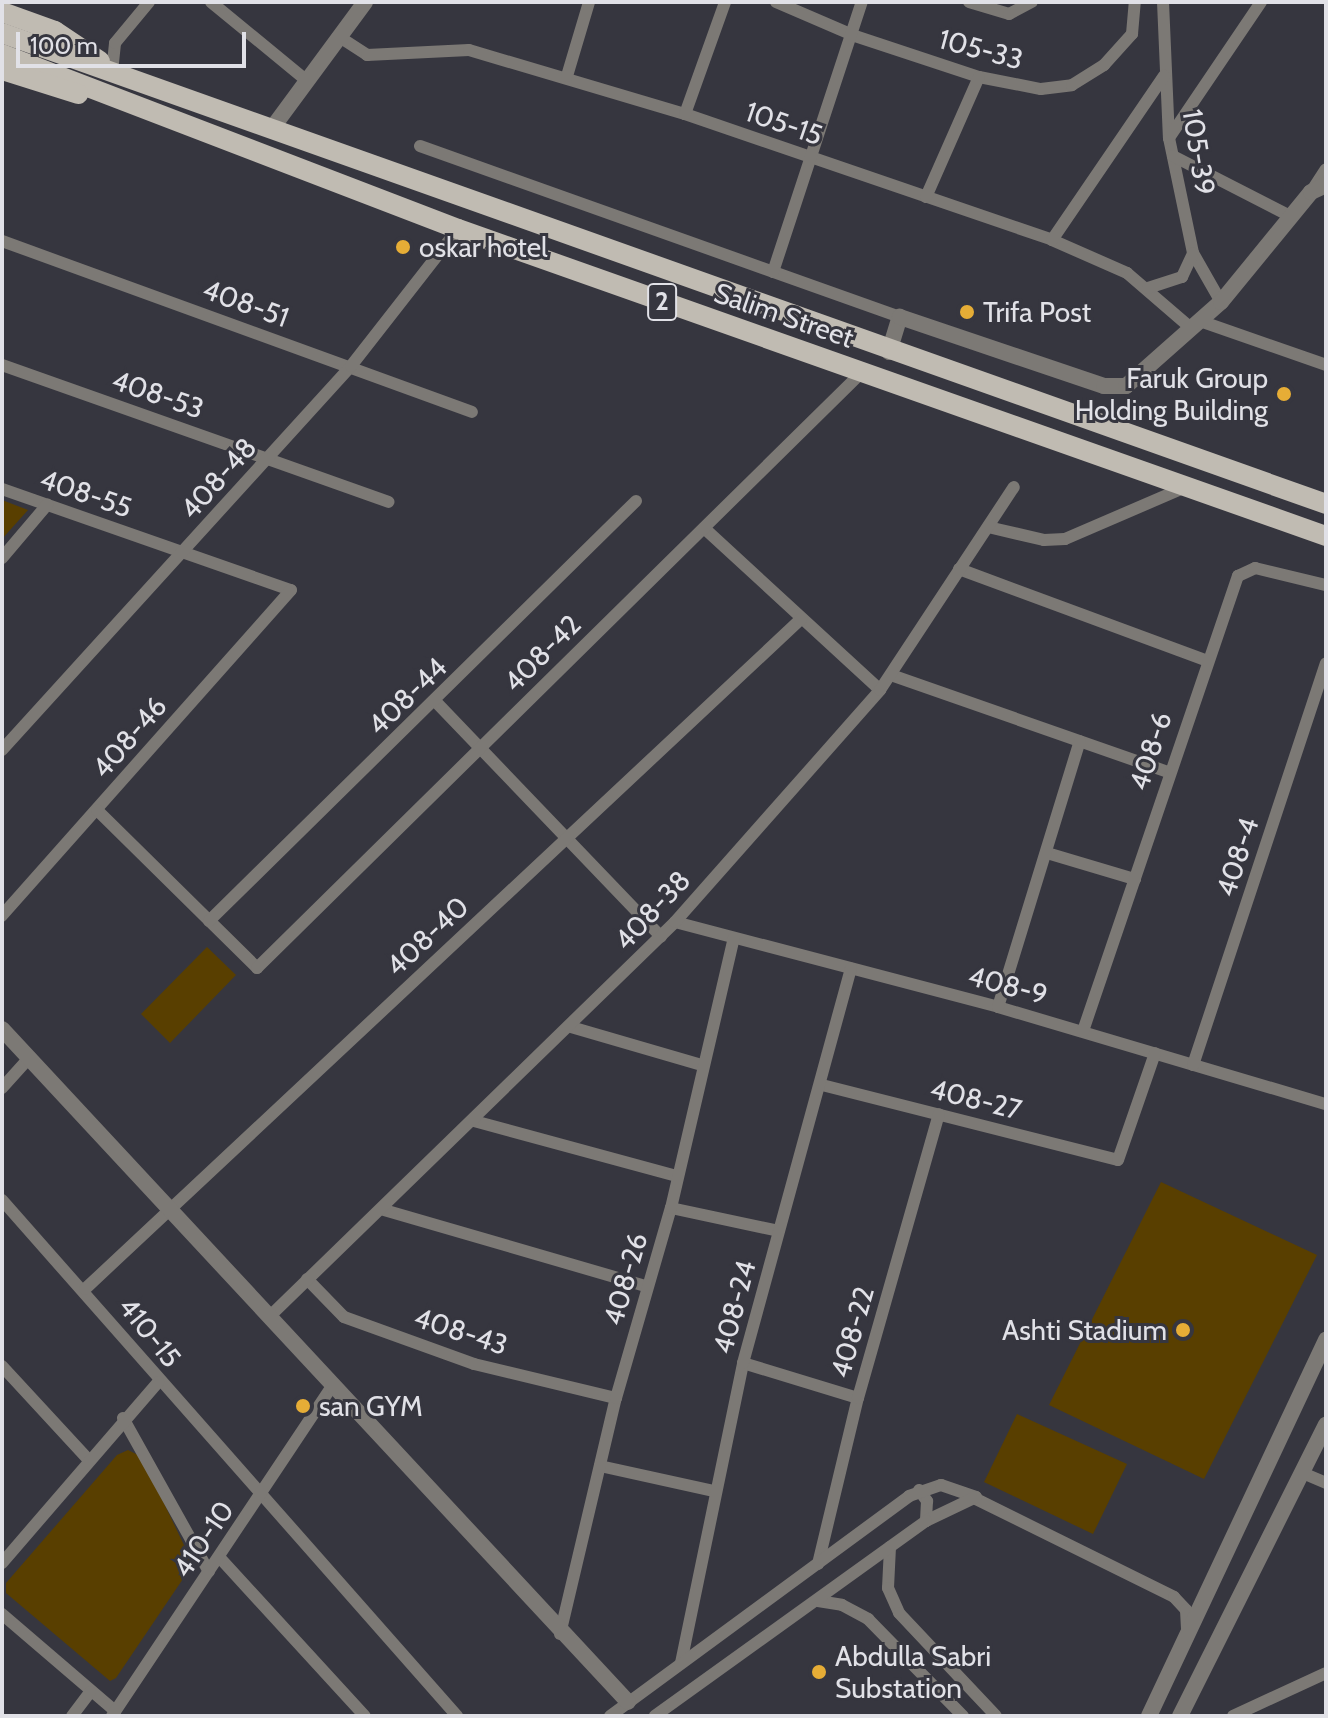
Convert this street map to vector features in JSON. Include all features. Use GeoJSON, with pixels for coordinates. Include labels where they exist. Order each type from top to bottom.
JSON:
{"type":"FeatureCollection","features":[{"type":"Feature","properties":{"kind":"main road"},"geometry":{"type":"LineString","coordinates":[[2,12],[55,31],[112,72]]}},
{"type":"Feature","properties":{"kind":"main road","name":"Salim Street"},"geometry":{"type":"LineString","coordinates":[[2,33],[273,127],[889,352],[1326,504]]}},
{"type":"Feature","properties":{"kind":"main road","name":"Salim Street"},"geometry":{"type":"LineString","coordinates":[[2,54],[458,229],[1326,536]]}},
{"type":"Feature","properties":{"kind":"main road"},"geometry":{"type":"LineString","coordinates":[[2,70],[82,94],[109,93]]}},
{"type":"Feature","properties":{"kind":"street"},"geometry":{"type":"LineString","coordinates":[[112,72],[115,43],[149,2]]}},
{"type":"Feature","properties":{"kind":"street"},"geometry":{"type":"LineString","coordinates":[[211,2],[306,80]]}},
{"type":"Feature","properties":{"kind":"street"},"geometry":{"type":"LineString","coordinates":[[273,127],[365,2]]}},
{"type":"Feature","properties":{"kind":"street"},"geometry":{"type":"LineString","coordinates":[[567,76],[589,2]]}},
{"type":"Feature","properties":{"kind":"street"},"geometry":{"type":"LineString","coordinates":[[685,114],[725,2]]}},
{"type":"Feature","properties":{"kind":"street","name":"105-33"},"geometry":{"type":"LineString","coordinates":[[776,2],[855,36],[979,77],[1041,89],[1083,80],[1132,34],[1135,2]]}},
{"type":"Feature","properties":{"kind":"street"},"geometry":{"type":"LineString","coordinates":[[773,272],[855,36],[862,2]]}},
{"type":"Feature","properties":{"kind":"street"},"geometry":{"type":"LineString","coordinates":[[969,2],[1009,14],[1032,2]]}},
{"type":"Feature","properties":{"kind":"street","name":"105-39"},"geometry":{"type":"LineString","coordinates":[[1163,2],[1169,138],[1193,253],[1221,302]]}},
{"type":"Feature","properties":{"kind":"street"},"geometry":{"type":"LineString","coordinates":[[1169,138],[1261,2]]}},
{"type":"Feature","properties":{"kind":"street","name":"105-15"},"geometry":{"type":"LineString","coordinates":[[338,36],[367,55],[455,49],[567,76],[685,114],[1052,240],[1148,288],[1196,325]]}},
{"type":"Feature","properties":{"kind":"street"},"geometry":{"type":"LineString","coordinates":[[1052,240],[1164,76]]}},
{"type":"Feature","properties":{"kind":"street"},"geometry":{"type":"LineString","coordinates":[[926,197],[979,77]]}},
{"type":"Feature","properties":{"kind":"street"},"geometry":{"type":"LineString","coordinates":[[420,146],[900,317],[1115,387],[1126,386],[1221,302],[1319,188],[1326,169]]}},
{"type":"Feature","properties":{"kind":"street"},"geometry":{"type":"LineString","coordinates":[[1173,156],[1292,217]]}},
{"type":"Feature","properties":{"kind":"street","name":"408-48"},"geometry":{"type":"LineString","coordinates":[[2,750],[351,366],[458,229]]}},
{"type":"Feature","properties":{"kind":"street","name":"408-51"},"geometry":{"type":"LineString","coordinates":[[2,241],[472,412]]}},
{"type":"Feature","properties":{"kind":"street"},"geometry":{"type":"LineString","coordinates":[[1148,288],[1171,285],[1182,277],[1193,253]]}},
{"type":"Feature","properties":{"kind":"street"},"geometry":{"type":"LineString","coordinates":[[889,352],[900,317]]}},
{"type":"Feature","properties":{"kind":"street"},"geometry":{"type":"LineString","coordinates":[[1196,325],[1326,365]]}},
{"type":"Feature","properties":{"kind":"street","name":"408-53"},"geometry":{"type":"LineString","coordinates":[[2,365],[388,502]]}},
{"type":"Feature","properties":{"kind":"street","name":"408-42"},"geometry":{"type":"LineString","coordinates":[[209,921],[257,968],[862,372]]}},
{"type":"Feature","properties":{"kind":"street","name":"408-38"},"geometry":{"type":"LineString","coordinates":[[269,1317],[384,1210],[675,922],[880,690],[1014,487]]}},
{"type":"Feature","properties":{"kind":"street"},"geometry":{"type":"LineString","coordinates":[[988,527],[1044,540],[1065,539],[1186,487]]}},
{"type":"Feature","properties":{"kind":"street","name":"408-55"},"geometry":{"type":"LineString","coordinates":[[2,489],[291,590]]}},
{"type":"Feature","properties":{"kind":"street","name":"408-44"},"geometry":{"type":"LineString","coordinates":[[209,921],[436,702],[636,501]]}},
{"type":"Feature","properties":{"kind":"street"},"geometry":{"type":"LineString","coordinates":[[2,558],[47,505]]}},
{"type":"Feature","properties":{"kind":"street"},"geometry":{"type":"LineString","coordinates":[[704,528],[880,690]]}},
{"type":"Feature","properties":{"kind":"street","name":"408-6"},"geometry":{"type":"LineString","coordinates":[[1083,1031],[1205,660],[1238,576],[1255,568],[1326,585]]}},
{"type":"Feature","properties":{"kind":"street"},"geometry":{"type":"LineString","coordinates":[[959,569],[1205,660]]}},
{"type":"Feature","properties":{"kind":"street","name":"408-46"},"geometry":{"type":"LineString","coordinates":[[2,916],[291,590]]}},
{"type":"Feature","properties":{"kind":"street","name":"408-40"},"geometry":{"type":"LineString","coordinates":[[85,1289],[801,619]]}},
{"type":"Feature","properties":{"kind":"street","name":"408-4"},"geometry":{"type":"LineString","coordinates":[[1193,1065],[1326,663]]}},
{"type":"Feature","properties":{"kind":"street"},"geometry":{"type":"LineString","coordinates":[[891,675],[1168,772]]}},
{"type":"Feature","properties":{"kind":"street"},"geometry":{"type":"LineString","coordinates":[[436,702],[661,937]]}},
{"type":"Feature","properties":{"kind":"street"},"geometry":{"type":"LineString","coordinates":[[998,1007],[1080,741]]}},
{"type":"Feature","properties":{"kind":"street"},"geometry":{"type":"LineString","coordinates":[[97,810],[209,921]]}},
{"type":"Feature","properties":{"kind":"street"},"geometry":{"type":"LineString","coordinates":[[1047,853],[1135,879]]}},
{"type":"Feature","properties":{"kind":"street","name":"408-9"},"geometry":{"type":"LineString","coordinates":[[675,922],[998,1007],[1326,1104]]}},
{"type":"Feature","properties":{"kind":"street","name":"408-26"},"geometry":{"type":"LineString","coordinates":[[560,1634],[616,1398],[671,1208],[676,1176],[734,938]]}},
{"type":"Feature","properties":{"kind":"street","name":"408-24"},"geometry":{"type":"LineString","coordinates":[[681,1663],[714,1491],[743,1363],[822,1085],[851,968]]}},
{"type":"Feature","properties":{"kind":"street"},"geometry":{"type":"LineString","coordinates":[[571,1027],[702,1065]]}},
{"type":"Feature","properties":{"kind":"street"},"geometry":{"type":"LineString","coordinates":[[2,1029],[331,1388],[560,1634],[628,1702]]}},
{"type":"Feature","properties":{"kind":"street","name":"408-27"},"geometry":{"type":"LineString","coordinates":[[822,1085],[1118,1160],[1155,1053]]}},
{"type":"Feature","properties":{"kind":"street"},"geometry":{"type":"LineString","coordinates":[[2,1088],[30,1057]]}},
{"type":"Feature","properties":{"kind":"street","name":"408-22"},"geometry":{"type":"LineString","coordinates":[[818,1564],[858,1398],[939,1114]]}},
{"type":"Feature","properties":{"kind":"street"},"geometry":{"type":"LineString","coordinates":[[474,1121],[676,1176]]}},
{"type":"Feature","properties":{"kind":"street","name":"410-15"},"geometry":{"type":"LineString","coordinates":[[2,1200],[85,1289],[158,1382],[262,1494],[457,1716]]}},
{"type":"Feature","properties":{"kind":"street"},"geometry":{"type":"LineString","coordinates":[[671,1208],[779,1231]]}},
{"type":"Feature","properties":{"kind":"street"},"geometry":{"type":"LineString","coordinates":[[384,1210],[646,1286]]}},
{"type":"Feature","properties":{"kind":"street","name":"408-43"},"geometry":{"type":"LineString","coordinates":[[307,1279],[344,1317],[474,1364],[616,1398]]}},
{"type":"Feature","properties":{"kind":"street"},"geometry":{"type":"LineString","coordinates":[[1149,1716],[1326,1340]]}},
{"type":"Feature","properties":{"kind":"street"},"geometry":{"type":"LineString","coordinates":[[743,1363],[858,1398]]}},
{"type":"Feature","properties":{"kind":"street"},"geometry":{"type":"LineString","coordinates":[[4,1373],[87,1458]]}},
{"type":"Feature","properties":{"kind":"street"},"geometry":{"type":"LineString","coordinates":[[2,1563],[87,1458],[158,1382]]}},
{"type":"Feature","properties":{"kind":"street","name":"410-10"},"geometry":{"type":"LineString","coordinates":[[113,1714],[331,1388]]}},
{"type":"Feature","properties":{"kind":"street"},"geometry":{"type":"LineString","coordinates":[[123,1418],[209,1572]]}},
{"type":"Feature","properties":{"kind":"street"},"geometry":{"type":"LineString","coordinates":[[1180,1716],[1225,1618],[1305,1474],[1326,1424]]}},
{"type":"Feature","properties":{"kind":"street"},"geometry":{"type":"LineString","coordinates":[[600,1466],[714,1491]]}},
{"type":"Feature","properties":{"kind":"street"},"geometry":{"type":"LineString","coordinates":[[1305,1474],[1326,1483]]}},
{"type":"Feature","properties":{"kind":"street"},"geometry":{"type":"LineString","coordinates":[[610,1716],[919,1490],[941,1485],[976,1499],[1174,1597],[1189,1599],[1208,1590]]}},
{"type":"Feature","properties":{"kind":"street"},"geometry":{"type":"LineString","coordinates":[[919,1490],[927,1501],[926,1521]]}},
{"type":"Feature","properties":{"kind":"street"},"geometry":{"type":"LineString","coordinates":[[655,1716],[926,1521],[976,1499]]}},
{"type":"Feature","properties":{"kind":"street"},"geometry":{"type":"LineString","coordinates":[[890,1547],[888,1588],[899,1613],[994,1715]]}},
{"type":"Feature","properties":{"kind":"street"},"geometry":{"type":"LineString","coordinates":[[220,1558],[365,1716]]}},
{"type":"Feature","properties":{"kind":"street"},"geometry":{"type":"LineString","coordinates":[[1174,1597],[1186,1610],[1187,1635]]}},
{"type":"Feature","properties":{"kind":"street"},"geometry":{"type":"LineString","coordinates":[[818,1601],[842,1605],[868,1619],[963,1716]]}},
{"type":"Feature","properties":{"kind":"street"},"geometry":{"type":"LineString","coordinates":[[2,1614],[113,1714]]}},
{"type":"Feature","properties":{"kind":"street"},"geometry":{"type":"LineString","coordinates":[[1237,1715],[1326,1673]]}},
{"type":"Feature","properties":{"kind":"street"},"geometry":{"type":"LineString","coordinates":[[72,1716],[90,1692]]}},
{"type":"Feature","properties":{"kind":"shaded area"},"geometry":{"type":"Polygon","coordinates":[[[2,500],[28,510],[2,539],[2,500]]]}},
{"type":"Feature","properties":{"kind":"shaded area"},"geometry":{"type":"Polygon","coordinates":[[[207,947],[236,975],[170,1043],[141,1014],[207,947]]]}},
{"type":"Feature","properties":{"kind":"shaded area","name":"Ashti Stadium"},"geometry":{"type":"Polygon","coordinates":[[[1161,1182],[1317,1255],[1204,1479],[1049,1405],[1161,1182]]]}},
{"type":"Feature","properties":{"kind":"shaded area"},"geometry":{"type":"Polygon","coordinates":[[[1017,1414],[1127,1464],[1093,1534],[984,1482],[1017,1414]]]}},
{"type":"Feature","properties":{"kind":"shaded area"},"geometry":{"type":"Polygon","coordinates":[[[128,1450],[142,1457],[193,1564],[116,1678],[110,1681],[6,1593],[6,1583],[117,1455],[128,1450]]]}},
{"type":"Feature","properties":{"kind":"place","name":"oskar hotel"},"geometry":{"type":"Point","coordinates":[403,247]}},
{"type":"Feature","properties":{"kind":"place","name":"Trifa Post"},"geometry":{"type":"Point","coordinates":[967,312]}},
{"type":"Feature","properties":{"kind":"place","name":"Faruk Group Holding Building"},"geometry":{"type":"Point","coordinates":[1284,394]}},
{"type":"Feature","properties":{"kind":"place","name":"Ashti Stadium"},"geometry":{"type":"Point","coordinates":[1183,1330]}},
{"type":"Feature","properties":{"kind":"place","name":"san GYM"},"geometry":{"type":"Point","coordinates":[303,1406]}},
{"type":"Feature","properties":{"kind":"place","name":"Abdulla Sabri Substation"},"geometry":{"type":"Point","coordinates":[819,1672]}}]}
